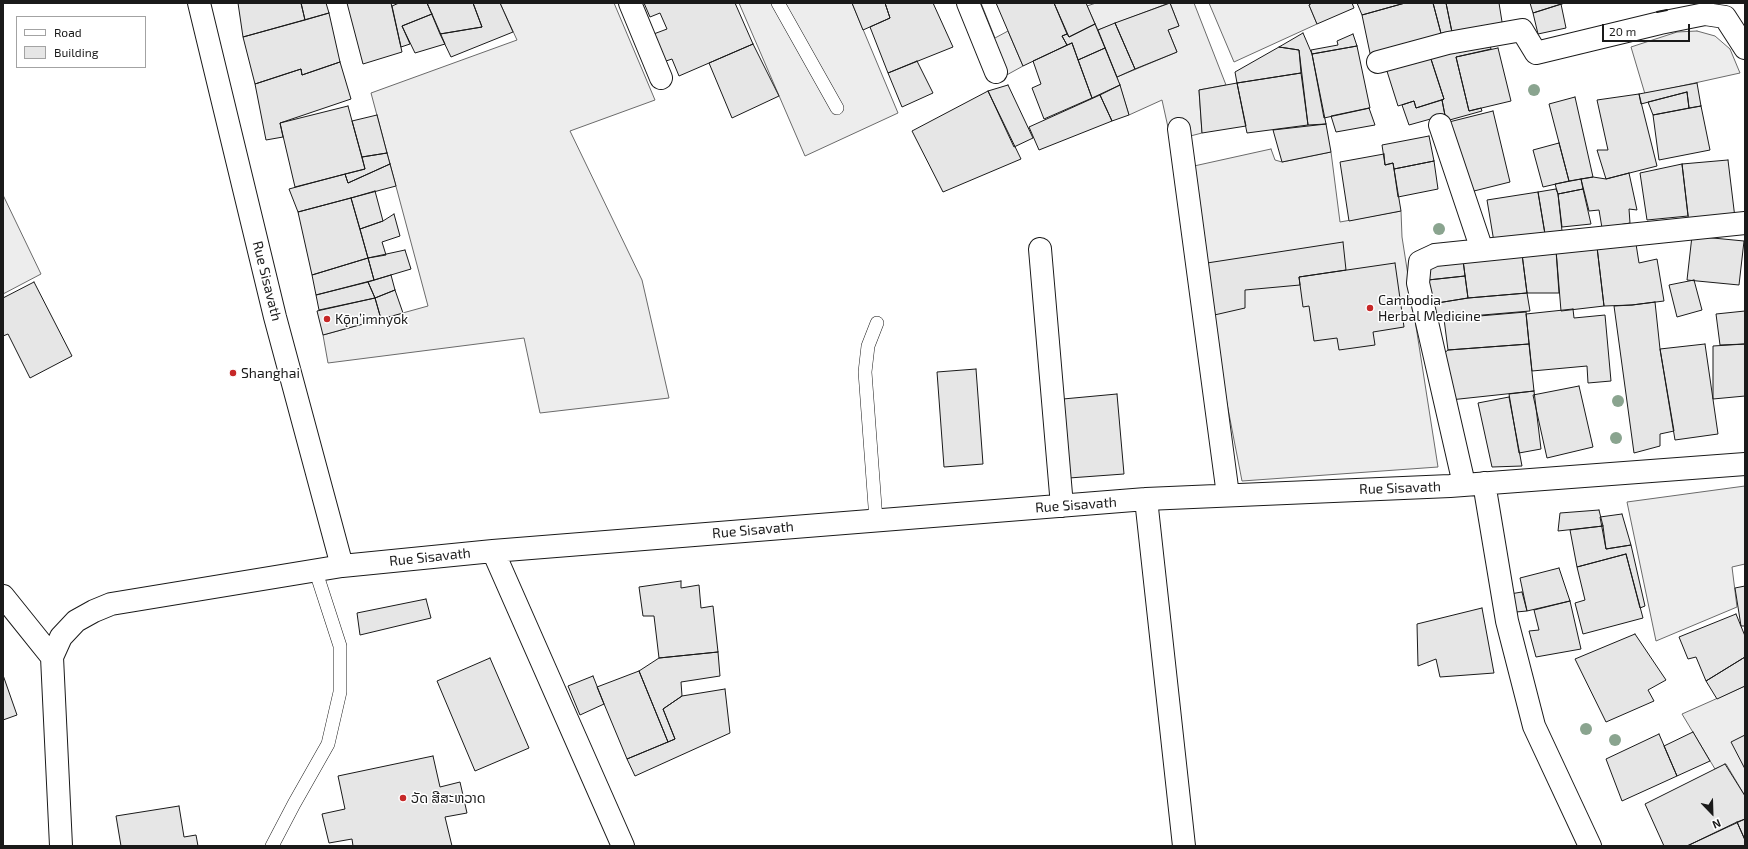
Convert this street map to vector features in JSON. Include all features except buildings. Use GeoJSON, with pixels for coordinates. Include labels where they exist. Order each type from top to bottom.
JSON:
{"type":"FeatureCollection","features":[{"type":"Feature","properties":{"kind":"street","name":"Rue Sisavath"},"geometry":{"type":"LineString","coordinates":[[199,3],[276,317],[342,566],[493,551],[1146,499],[1474,483],[1745,464]]}},
{"type":"Feature","properties":{"kind":"street"},"geometry":{"type":"LineString","coordinates":[[630,3],[662,78]]}},
{"type":"Feature","properties":{"kind":"street"},"geometry":{"type":"LineString","coordinates":[[968,3],[996,72]]}},
{"type":"Feature","properties":{"kind":"street"},"geometry":{"type":"LineString","coordinates":[[1378,62],[1448,43],[1522,30],[1536,53],[1660,23],[1722,10],[1745,48]]}},
{"type":"Feature","properties":{"kind":"street"},"geometry":{"type":"LineString","coordinates":[[1440,125],[1482,250]]}},
{"type":"Feature","properties":{"kind":"street"},"geometry":{"type":"LineString","coordinates":[[1179,129],[1228,495]]}},
{"type":"Feature","properties":{"kind":"street"},"geometry":{"type":"LineString","coordinates":[[1590,846],[1534,726],[1474,483],[1418,283],[1420,262],[1435,255],[1745,223]]}},
{"type":"Feature","properties":{"kind":"street"},"geometry":{"type":"LineString","coordinates":[[1040,249],[1062,506]]}},
{"type":"Feature","properties":{"kind":"street"},"geometry":{"type":"LineString","coordinates":[[1146,499],[1184,846]]}},
{"type":"Feature","properties":{"kind":"street"},"geometry":{"type":"LineString","coordinates":[[493,551],[623,846]]}},
{"type":"Feature","properties":{"kind":"street"},"geometry":{"type":"LineString","coordinates":[[61,846],[52,657],[61,636],[76,621],[111,604],[316,572],[342,566]]}},
{"type":"Feature","properties":{"kind":"street"},"geometry":{"type":"LineString","coordinates":[[3,596],[52,657]]}},
{"type":"Feature","properties":{"kind":"lane"},"geometry":{"type":"LineString","coordinates":[[778,3],[837,108]]}},
{"type":"Feature","properties":{"kind":"lane"},"geometry":{"type":"LineString","coordinates":[[876,323],[868,346],[865,372],[876,520]]}},
{"type":"Feature","properties":{"kind":"lane"},"geometry":{"type":"LineString","coordinates":[[272,846],[328,744],[340,692],[340,646],[316,572]]}},
{"type":"Feature","properties":{"kind":"shaded area"},"geometry":{"type":"Polygon","coordinates":[[[500,3],[614,3],[655,100],[570,131],[642,280],[669,398],[540,413],[524,338],[328,363],[323,335],[428,306],[371,93],[517,40],[500,3]]]}},
{"type":"Feature","properties":{"kind":"shaded area"},"geometry":{"type":"Polygon","coordinates":[[[739,3],[852,3],[898,113],[805,156],[739,3]]]}},
{"type":"Feature","properties":{"kind":"shaded area"},"geometry":{"type":"Polygon","coordinates":[[[974,3],[981,3],[995,38],[1008,31],[1023,66],[1003,77],[974,3]]]}},
{"type":"Feature","properties":{"kind":"shaded area"},"geometry":{"type":"Polygon","coordinates":[[[1096,3],[1169,3],[1098,30],[1087,6],[1096,3]]]}},
{"type":"Feature","properties":{"kind":"shaded area"},"geometry":{"type":"Polygon","coordinates":[[[1170,3],[1194,3],[1226,85],[1199,90],[1202,133],[1171,141],[1162,100],[1129,115],[1117,77],[1177,52],[1168,30],[1179,26],[1170,3]]]}},
{"type":"Feature","properties":{"kind":"shaded area"},"geometry":{"type":"Polygon","coordinates":[[[1209,3],[1312,3],[1309,5],[1317,24],[1234,62],[1209,3]]]}},
{"type":"Feature","properties":{"kind":"shaded area"},"geometry":{"type":"Polygon","coordinates":[[[1697,31],[1715,36],[1730,49],[1740,73],[1645,94],[1631,47],[1677,32],[1697,31]]]}},
{"type":"Feature","properties":{"kind":"shaded area"},"geometry":{"type":"Polygon","coordinates":[[[1271,149],[1275,160],[1282,162],[1331,152],[1340,222],[1401,211],[1402,237],[1438,467],[1242,481],[1210,316],[1194,166],[1271,149]]]}},
{"type":"Feature","properties":{"kind":"shaded area"},"geometry":{"type":"Polygon","coordinates":[[[3,195],[41,274],[3,294],[3,195]]]}},
{"type":"Feature","properties":{"kind":"shaded area"},"geometry":{"type":"Polygon","coordinates":[[[1745,486],[1745,564],[1732,567],[1737,607],[1656,641],[1627,502],[1745,486]]]}},
{"type":"Feature","properties":{"kind":"shaded area"},"geometry":{"type":"Polygon","coordinates":[[[1745,686],[1745,796],[1726,764],[1715,769],[1682,714],[1745,686]]]}},
{"type":"Feature","properties":{"kind":"wall"},"geometry":{"type":"LineString","coordinates":[[1657,12],[1667,10]]}},
{"type":"Feature","properties":{"kind":"place","name":"Cambodia Herbal Medicine"},"geometry":{"type":"Point","coordinates":[1370,308]}},
{"type":"Feature","properties":{"kind":"place","name":"Kǭn’imnyok"},"geometry":{"type":"Point","coordinates":[327,319]}},
{"type":"Feature","properties":{"kind":"place","name":"Shanghai"},"geometry":{"type":"Point","coordinates":[233,373]}},
{"type":"Feature","properties":{"kind":"place","name":"ວັດ ສີສະຫວາດ"},"geometry":{"type":"Point","coordinates":[403,798]}}]}
